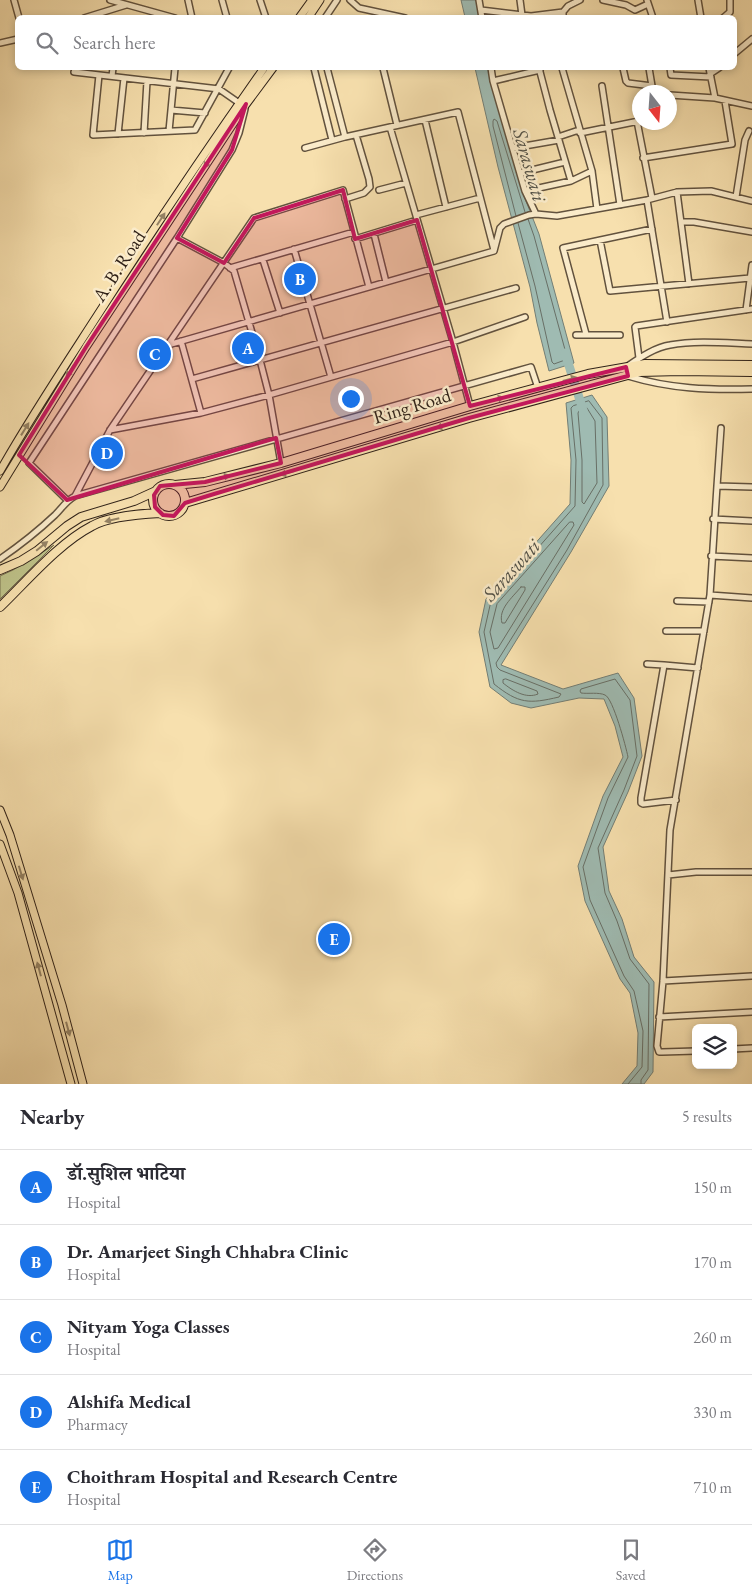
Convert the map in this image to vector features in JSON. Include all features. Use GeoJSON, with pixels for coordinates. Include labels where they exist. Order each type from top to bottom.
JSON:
{"type":"FeatureCollection","features":[{"type":"Feature","properties":{"kind":"highway","name":"Ring Road"},"geometry":{"type":"LineString","coordinates":[[174,485],[205,482],[281,463],[470,406],[588,374],[645,364],[752,365]]}},
{"type":"Feature","properties":{"kind":"highway"},"geometry":{"type":"LineString","coordinates":[[185,503],[469,418],[639,372],[681,370],[752,372]]}},
{"type":"Feature","properties":{"kind":"highway"},"geometry":{"type":"LineString","coordinates":[[0,570],[36,551],[81,517],[134,501],[156,491],[164,485],[174,485],[184,494],[185,503],[181,511],[174,516],[166,516],[160,513],[153,503],[156,491]]}},
{"type":"Feature","properties":{"kind":"highway"},"geometry":{"type":"LineString","coordinates":[[0,607],[61,548],[93,525],[132,516],[160,513]]}},
{"type":"Feature","properties":{"kind":"main road"},"geometry":{"type":"LineString","coordinates":[[302,15],[312,0]]}},
{"type":"Feature","properties":{"kind":"main road"},"geometry":{"type":"LineString","coordinates":[[310,15],[320,0]]}},
{"type":"Feature","properties":{"kind":"main road","name":"A. B. Road"},"geometry":{"type":"LineString","coordinates":[[0,487],[86,347],[243,105],[263,70]]}},
{"type":"Feature","properties":{"kind":"main road","name":"A. B. Road"},"geometry":{"type":"LineString","coordinates":[[0,471],[121,279],[243,105],[271,70]]}},
{"type":"Feature","properties":{"kind":"main road"},"geometry":{"type":"LineString","coordinates":[[0,810],[10,835],[62,1005],[83,1084]]}},
{"type":"Feature","properties":{"kind":"main road"},"geometry":{"type":"LineString","coordinates":[[0,844],[18,893],[71,1084]]}},
{"type":"Feature","properties":{"kind":"street"},"geometry":{"type":"LineString","coordinates":[[14,0],[18,15]]}},
{"type":"Feature","properties":{"kind":"street"},"geometry":{"type":"LineString","coordinates":[[110,0],[164,15]]}},
{"type":"Feature","properties":{"kind":"street"},"geometry":{"type":"LineString","coordinates":[[188,0],[191,15]]}},
{"type":"Feature","properties":{"kind":"street"},"geometry":{"type":"LineString","coordinates":[[222,0],[226,15]]}},
{"type":"Feature","properties":{"kind":"street"},"geometry":{"type":"LineString","coordinates":[[260,0],[265,15]]}},
{"type":"Feature","properties":{"kind":"street"},"geometry":{"type":"LineString","coordinates":[[327,15],[337,0]]}},
{"type":"Feature","properties":{"kind":"street"},"geometry":{"type":"LineString","coordinates":[[350,0],[359,8],[391,15]]}},
{"type":"Feature","properties":{"kind":"street"},"geometry":{"type":"LineString","coordinates":[[479,0],[482,15]]}},
{"type":"Feature","properties":{"kind":"street"},"geometry":{"type":"LineString","coordinates":[[481,10],[522,15],[520,0]]}},
{"type":"Feature","properties":{"kind":"street"},"geometry":{"type":"LineString","coordinates":[[563,15],[568,6],[580,0]]}},
{"type":"Feature","properties":{"kind":"street"},"geometry":{"type":"LineString","coordinates":[[603,0],[626,5],[635,10],[636,15]]}},
{"type":"Feature","properties":{"kind":"street"},"geometry":{"type":"LineString","coordinates":[[698,0],[699,15]]}},
{"type":"Feature","properties":{"kind":"street"},"geometry":{"type":"LineString","coordinates":[[726,15],[730,12],[730,0]]}},
{"type":"Feature","properties":{"kind":"street"},"geometry":{"type":"LineString","coordinates":[[635,10],[648,2],[653,15]]}},
{"type":"Feature","properties":{"kind":"street"},"geometry":{"type":"LineString","coordinates":[[94,15],[127,5]]}},
{"type":"Feature","properties":{"kind":"street"},"geometry":{"type":"LineString","coordinates":[[737,52],[752,39]]}},
{"type":"Feature","properties":{"kind":"street"},"geometry":{"type":"LineString","coordinates":[[0,43],[15,40]]}},
{"type":"Feature","properties":{"kind":"street"},"geometry":{"type":"LineString","coordinates":[[112,76],[113,70]]}},
{"type":"Feature","properties":{"kind":"street"},"geometry":{"type":"LineString","coordinates":[[169,131],[175,70]]}},
{"type":"Feature","properties":{"kind":"street"},"geometry":{"type":"LineString","coordinates":[[98,75],[93,135],[195,130],[219,89],[227,70]]}},
{"type":"Feature","properties":{"kind":"street"},"geometry":{"type":"LineString","coordinates":[[314,70],[332,140]]}},
{"type":"Feature","properties":{"kind":"street"},"geometry":{"type":"LineString","coordinates":[[328,70],[345,137]]}},
{"type":"Feature","properties":{"kind":"street"},"geometry":{"type":"LineString","coordinates":[[383,70],[396,125]]}},
{"type":"Feature","properties":{"kind":"street"},"geometry":{"type":"LineString","coordinates":[[491,70],[525,191],[536,214]]}},
{"type":"Feature","properties":{"kind":"street"},"geometry":{"type":"LineString","coordinates":[[493,81],[536,70]]}},
{"type":"Feature","properties":{"kind":"street"},"geometry":{"type":"LineString","coordinates":[[540,70],[571,181]]}},
{"type":"Feature","properties":{"kind":"street"},"geometry":{"type":"LineString","coordinates":[[563,70],[579,132],[592,171],[597,209]]}},
{"type":"Feature","properties":{"kind":"street"},"geometry":{"type":"LineString","coordinates":[[623,70],[628,83],[644,85]]}},
{"type":"Feature","properties":{"kind":"street"},"geometry":{"type":"LineString","coordinates":[[649,70],[652,85]]}},
{"type":"Feature","properties":{"kind":"street"},"geometry":{"type":"LineString","coordinates":[[670,70],[670,75],[710,76],[717,70]]}},
{"type":"Feature","properties":{"kind":"street"},"geometry":{"type":"LineString","coordinates":[[709,70],[714,98]]}},
{"type":"Feature","properties":{"kind":"street"},"geometry":{"type":"LineString","coordinates":[[29,463],[177,238],[232,150],[239,133],[243,105],[219,89],[74,72]]}},
{"type":"Feature","properties":{"kind":"street"},"geometry":{"type":"LineString","coordinates":[[118,134],[124,78]]}},
{"type":"Feature","properties":{"kind":"street"},"geometry":{"type":"LineString","coordinates":[[144,133],[148,80]]}},
{"type":"Feature","properties":{"kind":"street"},"geometry":{"type":"LineString","coordinates":[[602,86],[620,205]]}},
{"type":"Feature","properties":{"kind":"street"},"geometry":{"type":"LineString","coordinates":[[677,95],[714,98],[752,106]]}},
{"type":"Feature","properties":{"kind":"street"},"geometry":{"type":"LineString","coordinates":[[643,158],[732,144],[725,101]]}},
{"type":"Feature","properties":{"kind":"street"},"geometry":{"type":"LineString","coordinates":[[171,110],[205,113]]}},
{"type":"Feature","properties":{"kind":"street"},"geometry":{"type":"LineString","coordinates":[[305,148],[332,140],[458,112],[494,251]]}},
{"type":"Feature","properties":{"kind":"street"},"geometry":{"type":"LineString","coordinates":[[425,120],[446,207]]}},
{"type":"Feature","properties":{"kind":"street"},"geometry":{"type":"LineString","coordinates":[[513,148],[579,132],[632,122]]}},
{"type":"Feature","properties":{"kind":"street"},"geometry":{"type":"LineString","coordinates":[[390,127],[466,386],[470,406]]}},
{"type":"Feature","properties":{"kind":"street"},"geometry":{"type":"LineString","coordinates":[[639,130],[652,229],[667,322]]}},
{"type":"Feature","properties":{"kind":"street"},"geometry":{"type":"LineString","coordinates":[[736,197],[745,140],[749,131]]}},
{"type":"Feature","properties":{"kind":"street"},"geometry":{"type":"LineString","coordinates":[[345,198],[364,193],[370,187],[356,135]]}},
{"type":"Feature","properties":{"kind":"street"},"geometry":{"type":"LineString","coordinates":[[520,173],[566,162]]}},
{"type":"Feature","properties":{"kind":"street"},"geometry":{"type":"LineString","coordinates":[[525,191],[571,181],[592,171]]}},
{"type":"Feature","properties":{"kind":"street"},"geometry":{"type":"LineString","coordinates":[[379,190],[406,183]]}},
{"type":"Feature","properties":{"kind":"street"},"geometry":{"type":"LineString","coordinates":[[75,496],[110,430],[254,218],[343,190],[369,287]]}},
{"type":"Feature","properties":{"kind":"street"},"geometry":{"type":"LineString","coordinates":[[494,251],[500,228],[508,221],[529,215],[557,216],[620,205],[676,192],[711,192],[752,201]]}},
{"type":"Feature","properties":{"kind":"street"},"geometry":{"type":"LineString","coordinates":[[676,192],[689,284]]}},
{"type":"Feature","properties":{"kind":"street"},"geometry":{"type":"LineString","coordinates":[[355,239],[374,234],[446,207],[480,198]]}},
{"type":"Feature","properties":{"kind":"street"},"geometry":{"type":"LineString","coordinates":[[681,222],[694,222],[752,232]]}},
{"type":"Feature","properties":{"kind":"street"},"geometry":{"type":"LineString","coordinates":[[586,334],[563,248],[652,229]]}},
{"type":"Feature","properties":{"kind":"street"},"geometry":{"type":"LineString","coordinates":[[230,268],[263,260],[354,232]]}},
{"type":"Feature","properties":{"kind":"street"},"geometry":{"type":"LineString","coordinates":[[374,234],[386,282]]}},
{"type":"Feature","properties":{"kind":"street"},"geometry":{"type":"LineString","coordinates":[[177,238],[224,263],[234,271],[260,360],[281,463]]}},
{"type":"Feature","properties":{"kind":"street"},"geometry":{"type":"LineString","coordinates":[[600,240],[610,291],[750,278]]}},
{"type":"Feature","properties":{"kind":"street"},"geometry":{"type":"LineString","coordinates":[[294,249],[331,377]]}},
{"type":"Feature","properties":{"kind":"street"},"geometry":{"type":"LineString","coordinates":[[167,345],[494,251]]}},
{"type":"Feature","properties":{"kind":"street"},"geometry":{"type":"LineString","coordinates":[[263,260],[280,312]]}},
{"type":"Feature","properties":{"kind":"street"},"geometry":{"type":"LineString","coordinates":[[639,358],[635,327],[749,309],[752,266]]}},
{"type":"Feature","properties":{"kind":"street"},"geometry":{"type":"LineString","coordinates":[[192,379],[516,288]]}},
{"type":"Feature","properties":{"kind":"street"},"geometry":{"type":"LineString","coordinates":[[110,430],[201,413],[268,395],[453,342],[525,317]]}},
{"type":"Feature","properties":{"kind":"street"},"geometry":{"type":"LineString","coordinates":[[576,335],[620,335]]}},
{"type":"Feature","properties":{"kind":"street"},"geometry":{"type":"LineString","coordinates":[[181,341],[201,413]]}},
{"type":"Feature","properties":{"kind":"street"},"geometry":{"type":"LineString","coordinates":[[752,344],[694,343],[670,345],[639,358],[626,367],[628,376],[670,387],[752,389]]}},
{"type":"Feature","properties":{"kind":"street"},"geometry":{"type":"LineString","coordinates":[[0,559],[16,548],[56,513],[67,500],[75,496],[531,367],[538,388]]}},
{"type":"Feature","properties":{"kind":"street"},"geometry":{"type":"LineString","coordinates":[[692,1051],[659,1052],[657,1046],[670,830],[710,595],[711,556],[721,428]]}},
{"type":"Feature","properties":{"kind":"street"},"geometry":{"type":"LineString","coordinates":[[19,456],[29,463],[67,500]]}},
{"type":"Feature","properties":{"kind":"street"},"geometry":{"type":"LineString","coordinates":[[717,486],[752,487],[752,482]]}},
{"type":"Feature","properties":{"kind":"street"},"geometry":{"type":"LineString","coordinates":[[714,519],[752,521]]}},
{"type":"Feature","properties":{"kind":"street"},"geometry":{"type":"LineString","coordinates":[[711,556],[752,558]]}},
{"type":"Feature","properties":{"kind":"street"},"geometry":{"type":"LineString","coordinates":[[710,595],[752,598]]}},
{"type":"Feature","properties":{"kind":"street"},"geometry":{"type":"LineString","coordinates":[[677,600],[709,602]]}},
{"type":"Feature","properties":{"kind":"street"},"geometry":{"type":"LineString","coordinates":[[666,631],[704,632]]}},
{"type":"Feature","properties":{"kind":"street"},"geometry":{"type":"LineString","coordinates":[[647,664],[698,668]]}},
{"type":"Feature","properties":{"kind":"street"},"geometry":{"type":"LineString","coordinates":[[664,665],[641,801],[643,804],[647,804],[676,800]]}},
{"type":"Feature","properties":{"kind":"street"},"geometry":{"type":"LineString","coordinates":[[668,875],[707,872],[752,872]]}},
{"type":"Feature","properties":{"kind":"street"},"geometry":{"type":"LineString","coordinates":[[662,982],[752,976]]}},
{"type":"Feature","properties":{"kind":"street"},"geometry":{"type":"LineString","coordinates":[[659,1017],[752,1012]]}},
{"type":"Feature","properties":{"kind":"street"},"geometry":{"type":"LineString","coordinates":[[737,1049],[752,1048]]}},
{"type":"Feature","properties":{"kind":"highlighted area"},"geometry":{"type":"Polygon","coordinates":[[[246,104],[232,150],[177,238],[224,263],[254,218],[343,190],[355,239],[417,220],[470,406],[626,367],[628,376],[469,418],[214,494],[185,503],[174,516],[163,515],[155,507],[154,495],[160,486],[205,482],[281,463],[276,438],[67,500],[19,455],[86,347],[246,104]]]}},
{"type":"Feature","properties":{"kind":"green space"},"geometry":{"type":"Polygon","coordinates":[[[54,545],[0,599],[0,576],[54,545]]]}},
{"type":"Feature","properties":{"kind":"water"},"geometry":{"type":"Polygon","coordinates":[[[461,0],[477,0],[479,15],[465,15],[461,0]]]}},
{"type":"Feature","properties":{"kind":"water"},"geometry":{"type":"Polygon","coordinates":[[[475,70],[489,70],[524,196],[539,234],[574,363],[549,371],[530,287],[498,167],[475,70]]]}},
{"type":"Feature","properties":{"kind":"water"},"geometry":{"type":"Polygon","coordinates":[[[592,395],[607,417],[609,486],[571,552],[501,665],[563,689],[618,673],[634,698],[642,756],[603,847],[609,891],[622,919],[634,957],[654,982],[653,1072],[644,1084],[622,1084],[637,1066],[638,1033],[630,993],[620,979],[585,901],[578,866],[603,796],[623,757],[615,726],[604,699],[579,698],[531,708],[511,703],[490,687],[479,632],[486,599],[570,504],[571,460],[566,403],[592,395]]]}},
{"type":"Feature","properties":{"kind":"waterway","name":"Saraswati"},"geometry":{"type":"LineString","coordinates":[[565,353],[583,410]]}},
{"type":"Feature","properties":{"kind":"place","name":"Dr. Amarjeet Singh Chhabra Clinic"},"geometry":{"type":"Point","coordinates":[300,279]}},
{"type":"Feature","properties":{"kind":"place","name":"डॉ.सुशिल भाटिया"},"geometry":{"type":"Point","coordinates":[248,348]}},
{"type":"Feature","properties":{"kind":"place","name":"Nityam Yoga Classes"},"geometry":{"type":"Point","coordinates":[155,354]}},
{"type":"Feature","properties":{"kind":"place","name":"Alshifa Medical"},"geometry":{"type":"Point","coordinates":[107,453]}},
{"type":"Feature","properties":{"kind":"place","name":"Choithram Hospital and Research Centre"},"geometry":{"type":"Point","coordinates":[334,939]}}]}
